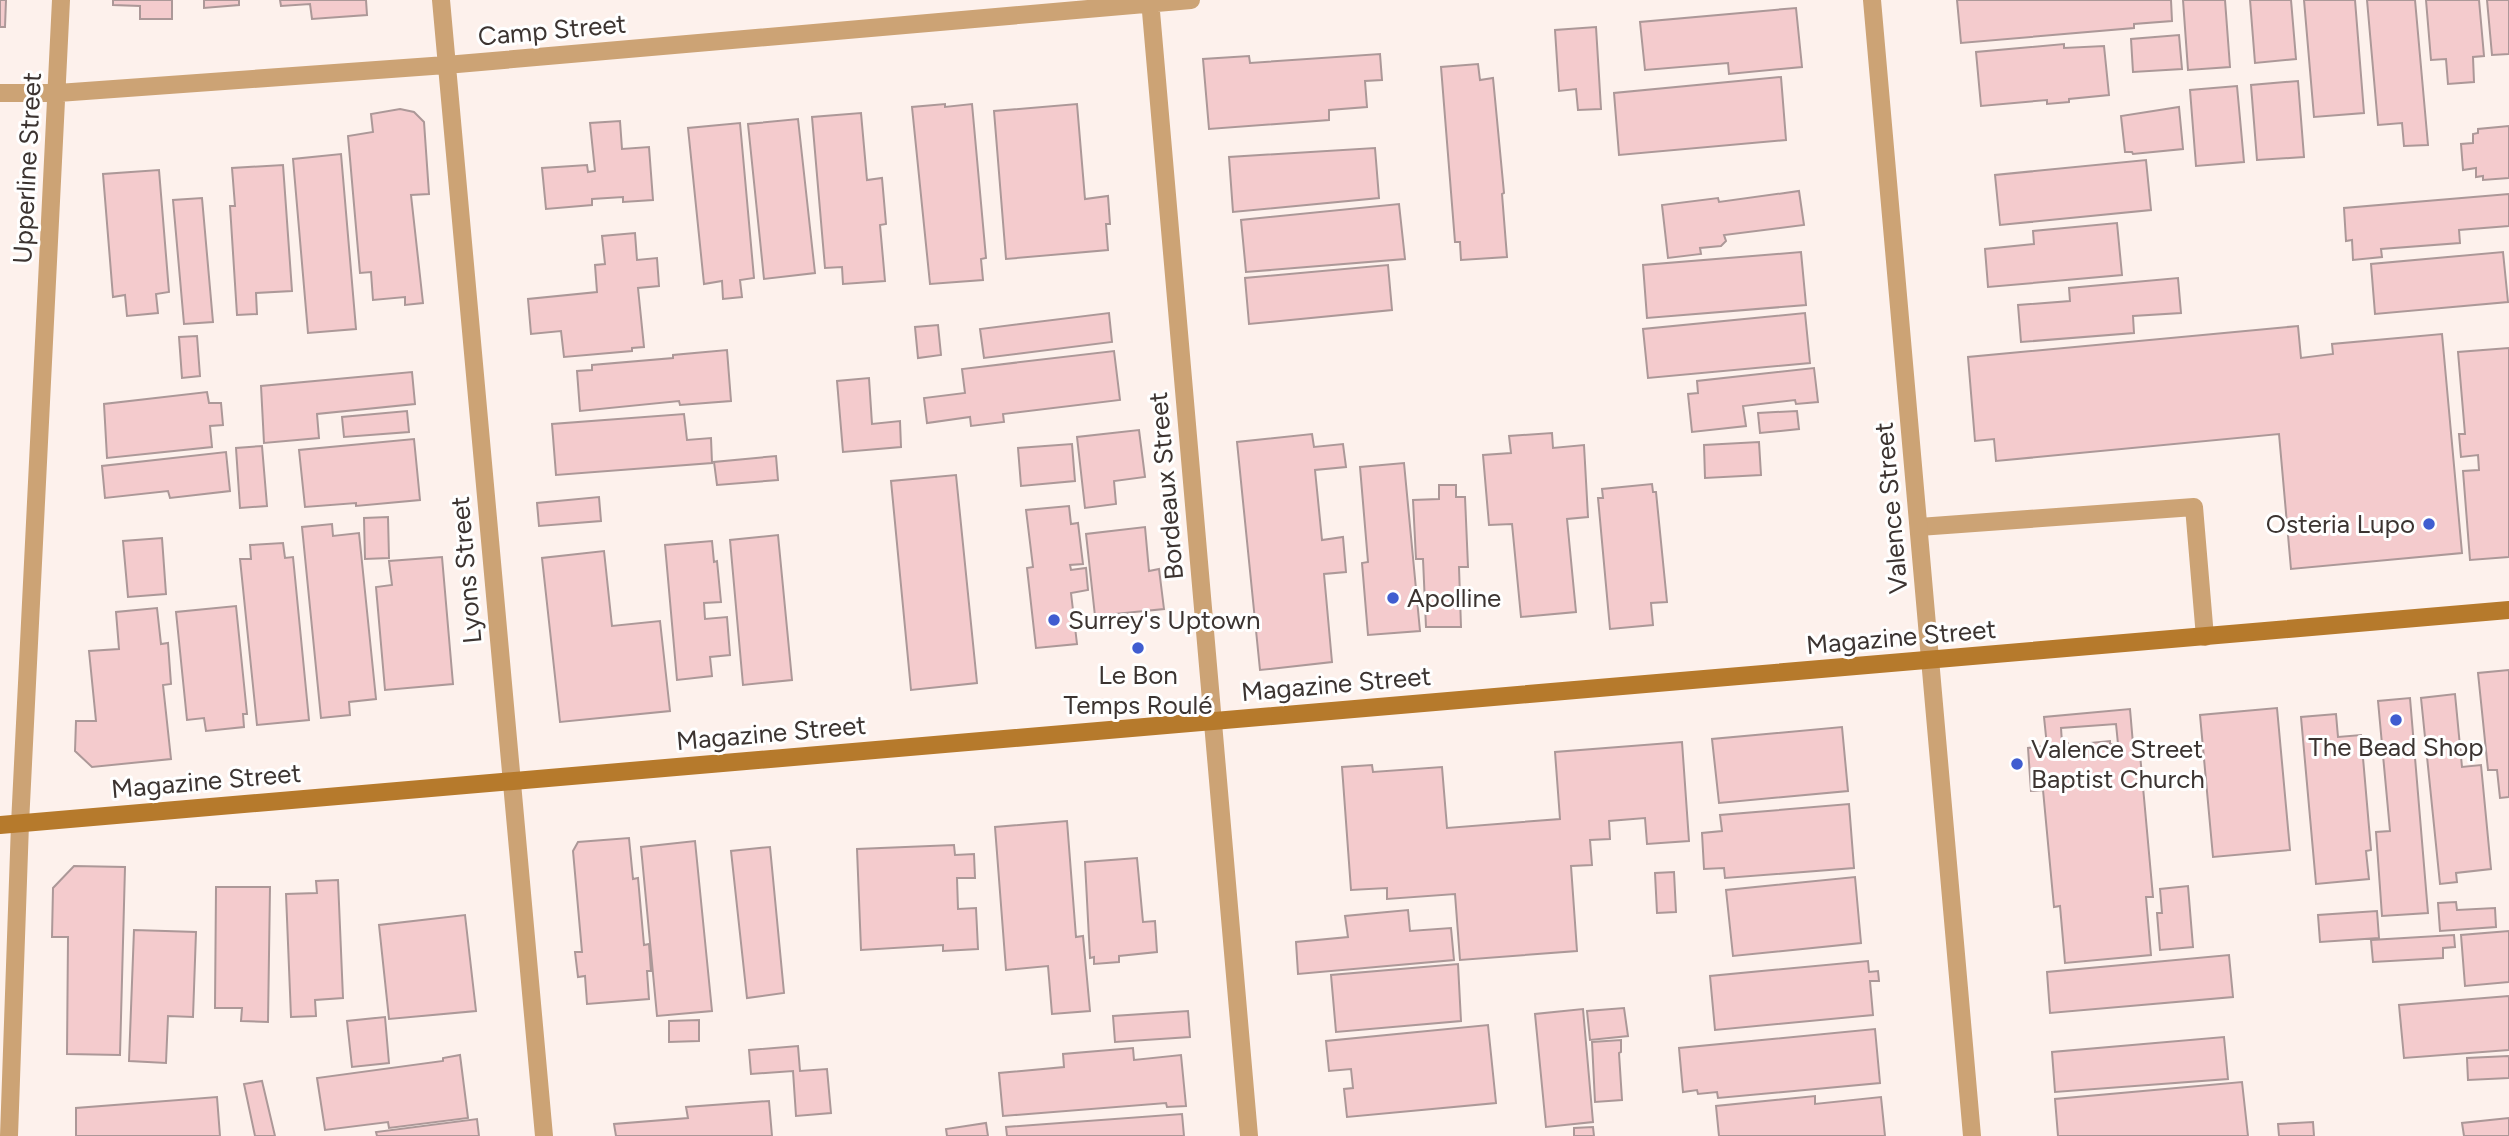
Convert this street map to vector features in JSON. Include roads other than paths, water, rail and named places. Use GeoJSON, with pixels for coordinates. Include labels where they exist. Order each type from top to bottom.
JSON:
{"type":"FeatureCollection","features":[{"type":"Feature","properties":{"kind":"street","name":"Upperline Street"},"geometry":{"type":"LineString","coordinates":[[9,1136],[20,824],[61,0]]}},
{"type":"Feature","properties":{"kind":"street","name":"Lyons Street"},"geometry":{"type":"LineString","coordinates":[[441,0],[544,1136]]}},
{"type":"Feature","properties":{"kind":"street","name":"Camp Street"},"geometry":{"type":"LineString","coordinates":[[0,93],[58,93],[446,65],[1191,0]]}},
{"type":"Feature","properties":{"kind":"street","name":"Valence Street"},"geometry":{"type":"LineString","coordinates":[[1872,0],[1972,1136]]}},
{"type":"Feature","properties":{"kind":"street","name":"Bordeaux Street"},"geometry":{"type":"LineString","coordinates":[[1150,2],[1249,1136]]}},
{"type":"Feature","properties":{"kind":"street"},"geometry":{"type":"LineString","coordinates":[[1919,527],[2194,507],[2205,637]]}},
{"type":"Feature","properties":{"kind":"street","name":"Magazine Street"},"geometry":{"type":"LineString","coordinates":[[0,825],[2509,610]]}},
{"type":"Feature","properties":{"kind":"place","name":"Osteria Lupo"},"geometry":{"type":"Point","coordinates":[2429,524]}},
{"type":"Feature","properties":{"kind":"place","name":"Apolline"},"geometry":{"type":"Point","coordinates":[1393,598]}},
{"type":"Feature","properties":{"kind":"place","name":"Surrey's Uptown"},"geometry":{"type":"Point","coordinates":[1054,620]}},
{"type":"Feature","properties":{"kind":"place","name":"Le Bon Temps Roulé"},"geometry":{"type":"Point","coordinates":[1138,648]}},
{"type":"Feature","properties":{"kind":"place","name":"The Bead Shop"},"geometry":{"type":"Point","coordinates":[2396,720]}},
{"type":"Feature","properties":{"kind":"place","name":"Valence Street Baptist Church"},"geometry":{"type":"Point","coordinates":[2017,764]}}]}
